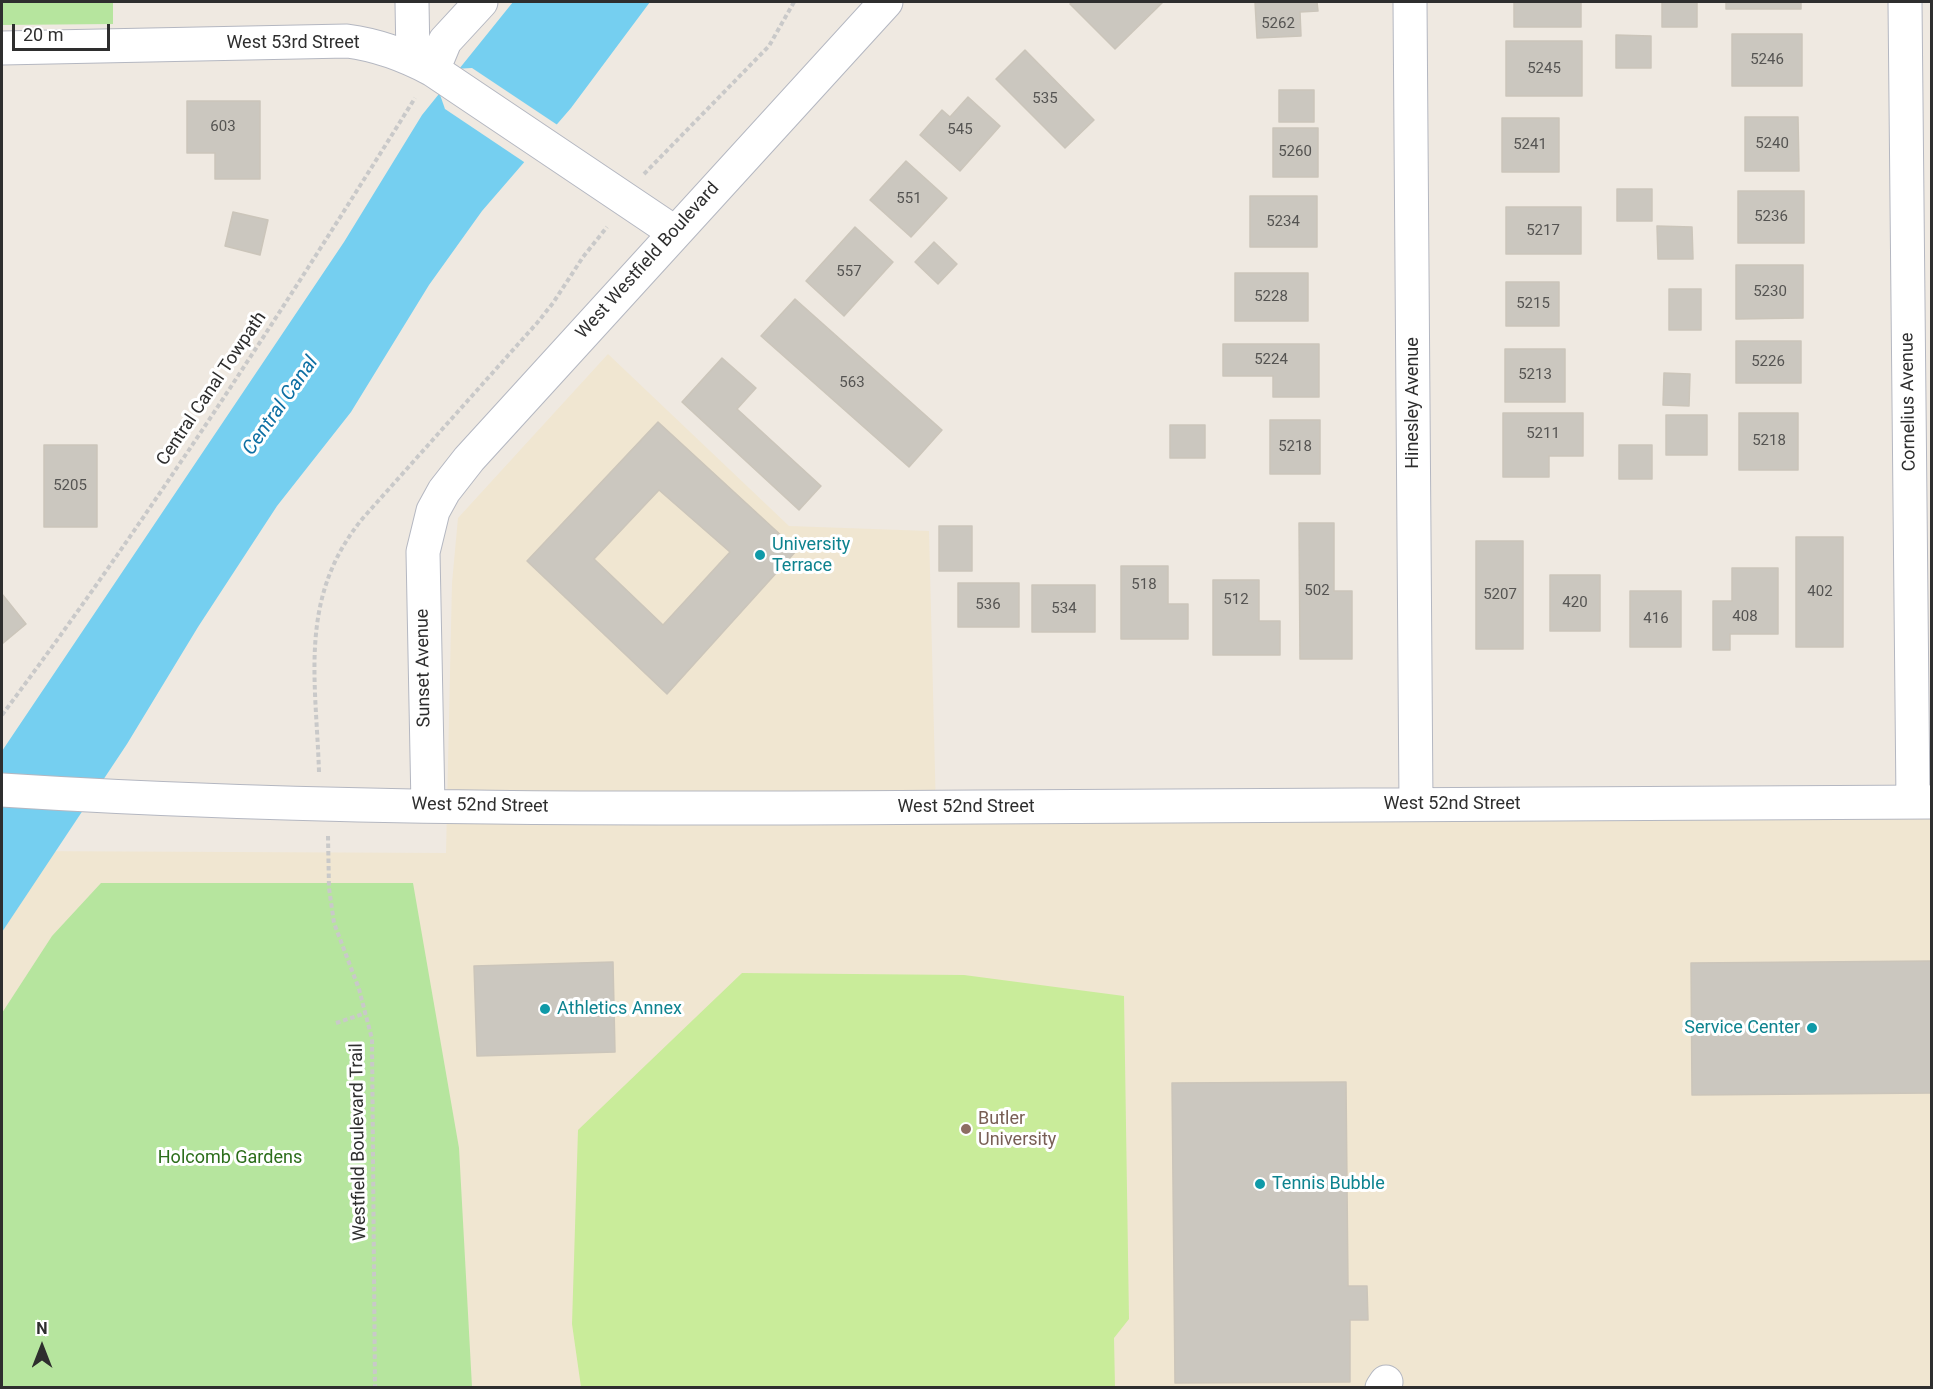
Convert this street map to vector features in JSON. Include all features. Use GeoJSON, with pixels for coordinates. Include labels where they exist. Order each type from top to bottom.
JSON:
{"type":"FeatureCollection","features":[{"type":"Feature","properties":{"kind":"street"},"geometry":{"type":"LineString","coordinates":[[412,2],[422,65]]}},
{"type":"Feature","properties":{"kind":"street"},"geometry":{"type":"LineString","coordinates":[[422,65],[481,2]]}},
{"type":"Feature","properties":{"kind":"street","name":"West Westfield Boulevard"},"geometry":{"type":"LineString","coordinates":[[426,531],[444,491],[469,459],[886,2]]}},
{"type":"Feature","properties":{"kind":"street","name":"Hinesley Avenue"},"geometry":{"type":"LineString","coordinates":[[1410,2],[1416,804]]}},
{"type":"Feature","properties":{"kind":"street","name":"Cornelius Avenue"},"geometry":{"type":"LineString","coordinates":[[1905,2],[1922,802]]}},
{"type":"Feature","properties":{"kind":"street","name":"West 53rd Street"},"geometry":{"type":"LineString","coordinates":[[2,48],[347,41],[369,44],[422,65],[674,232]]}},
{"type":"Feature","properties":{"kind":"street","name":"Sunset Avenue"},"geometry":{"type":"LineString","coordinates":[[426,531],[423,579],[428,806]]}},
{"type":"Feature","properties":{"kind":"street","name":"West 52nd Street"},"geometry":{"type":"LineString","coordinates":[[2,790],[128,798],[428,806],[738,808],[1922,802]]}},
{"type":"Feature","properties":{"kind":"path"},"geometry":{"type":"LineString","coordinates":[[649,166],[769,46],[794,2]]}},
{"type":"Feature","properties":{"kind":"path","name":"Central Canal Towpath"},"geometry":{"type":"LineString","coordinates":[[2,715],[77,612],[226,393],[422,65]]}},
{"type":"Feature","properties":{"kind":"path","name":"Westfield Boulevard Trail"},"geometry":{"type":"LineString","coordinates":[[328,831],[334,923],[366,1013],[372,1039],[375,1388]]}},
{"type":"Feature","properties":{"kind":"path"},"geometry":{"type":"LineString","coordinates":[[336,1023],[366,1013]]}},
{"type":"Feature","properties":{"kind":"shaded area","name":"Butler University"},"geometry":{"type":"Polygon","coordinates":[[[608,354],[789,526],[929,531],[936,812],[1931,804],[1931,1387],[2,1387],[2,870],[13,851],[446,853],[452,583],[458,518],[608,354]]]}},
{"type":"Feature","properties":{"kind":"green space"},"geometry":{"type":"Polygon","coordinates":[[[2,2],[113,2],[113,24],[2,25],[2,2]]]}},
{"type":"Feature","properties":{"kind":"green space","name":"Holcomb Gardens"},"geometry":{"type":"Polygon","coordinates":[[[101,883],[413,883],[459,1148],[472,1387],[2,1387],[2,1013],[52,936],[101,883]]]}},
{"type":"Feature","properties":{"kind":"green space"},"geometry":{"type":"Polygon","coordinates":[[[742,973],[964,975],[1124,996],[1129,1319],[1114,1338],[1115,1387],[581,1387],[572,1324],[578,1130],[742,973]]]}},
{"type":"Feature","properties":{"kind":"water","name":"Central Canal"},"geometry":{"type":"Polygon","coordinates":[[[513,2],[650,2],[571,108],[482,211],[429,285],[351,412],[277,506],[198,627],[127,744],[2,932],[2,751],[344,242],[422,115],[513,2]]]}},
{"type":"Feature","properties":{"kind":"pier"},"geometry":{"type":"Polygon","coordinates":[[[472,68],[559,126],[527,164],[445,109],[438,89],[454,69],[472,68]]]}},
{"type":"Feature","properties":{"kind":"building"},"geometry":{"type":"Polygon","coordinates":[[[1072,2],[1163,2],[1115,49],[1070,4],[1072,2]]]}},
{"type":"Feature","properties":{"kind":"building"},"geometry":{"type":"Polygon","coordinates":[[[1255,2],[1317,2],[1318,11],[1300,12],[1301,36],[1257,38],[1255,2]]]}},
{"type":"Feature","properties":{"kind":"building"},"geometry":{"type":"Polygon","coordinates":[[[1514,2],[1581,2],[1581,27],[1514,27],[1514,2]]]}},
{"type":"Feature","properties":{"kind":"building"},"geometry":{"type":"Polygon","coordinates":[[[1662,2],[1697,2],[1697,27],[1662,27],[1662,2]]]}},
{"type":"Feature","properties":{"kind":"building"},"geometry":{"type":"Polygon","coordinates":[[[1726,2],[1801,2],[1801,9],[1726,9],[1726,2]]]}},
{"type":"Feature","properties":{"kind":"building"},"geometry":{"type":"Polygon","coordinates":[[[1732,34],[1802,34],[1802,86],[1732,86],[1732,34]]]}},
{"type":"Feature","properties":{"kind":"building"},"geometry":{"type":"Polygon","coordinates":[[[1616,35],[1651,36],[1651,68],[1616,68],[1616,35]]]}},
{"type":"Feature","properties":{"kind":"building"},"geometry":{"type":"Polygon","coordinates":[[[1506,41],[1582,41],[1582,96],[1506,96],[1506,41]]]}},
{"type":"Feature","properties":{"kind":"building"},"geometry":{"type":"Polygon","coordinates":[[[1025,50],[1094,120],[1065,148],[996,79],[1025,50]]]}},
{"type":"Feature","properties":{"kind":"building"},"geometry":{"type":"Polygon","coordinates":[[[1279,90],[1314,90],[1314,122],[1279,122],[1279,90]]]}},
{"type":"Feature","properties":{"kind":"building"},"geometry":{"type":"Polygon","coordinates":[[[968,97],[1000,126],[960,171],[920,135],[942,110],[950,117],[968,97]]]}},
{"type":"Feature","properties":{"kind":"building"},"geometry":{"type":"Polygon","coordinates":[[[187,101],[260,101],[260,179],[215,179],[215,153],[187,153],[187,101]]]}},
{"type":"Feature","properties":{"kind":"building"},"geometry":{"type":"Polygon","coordinates":[[[1745,117],[1798,117],[1799,171],[1745,171],[1745,117]]]}},
{"type":"Feature","properties":{"kind":"building"},"geometry":{"type":"Polygon","coordinates":[[[1502,118],[1559,118],[1559,172],[1502,172],[1502,118]]]}},
{"type":"Feature","properties":{"kind":"building"},"geometry":{"type":"Polygon","coordinates":[[[1273,128],[1318,128],[1318,177],[1273,177],[1273,128]]]}},
{"type":"Feature","properties":{"kind":"building"},"geometry":{"type":"Polygon","coordinates":[[[906,161],[947,198],[911,237],[870,200],[906,161]]]}},
{"type":"Feature","properties":{"kind":"building"},"geometry":{"type":"Polygon","coordinates":[[[1617,189],[1652,189],[1652,221],[1617,221],[1617,189]]]}},
{"type":"Feature","properties":{"kind":"building"},"geometry":{"type":"Polygon","coordinates":[[[1738,191],[1804,191],[1804,243],[1738,243],[1738,191]]]}},
{"type":"Feature","properties":{"kind":"building"},"geometry":{"type":"Polygon","coordinates":[[[1250,196],[1317,196],[1317,247],[1250,247],[1250,196]]]}},
{"type":"Feature","properties":{"kind":"building"},"geometry":{"type":"Polygon","coordinates":[[[1506,207],[1581,207],[1581,254],[1506,254],[1506,207]]]}},
{"type":"Feature","properties":{"kind":"building"},"geometry":{"type":"Polygon","coordinates":[[[233,212],[268,220],[260,255],[225,246],[233,212]]]}},
{"type":"Feature","properties":{"kind":"building"},"geometry":{"type":"Polygon","coordinates":[[[1657,226],[1692,227],[1693,259],[1658,259],[1657,226]]]}},
{"type":"Feature","properties":{"kind":"building"},"geometry":{"type":"Polygon","coordinates":[[[855,227],[893,262],[844,316],[806,281],[855,227]]]}},
{"type":"Feature","properties":{"kind":"building"},"geometry":{"type":"Polygon","coordinates":[[[934,242],[957,264],[938,284],[915,262],[934,242]]]}},
{"type":"Feature","properties":{"kind":"building"},"geometry":{"type":"Polygon","coordinates":[[[1736,265],[1803,265],[1803,318],[1736,319],[1736,265]]]}},
{"type":"Feature","properties":{"kind":"building"},"geometry":{"type":"Polygon","coordinates":[[[1235,273],[1308,273],[1308,321],[1235,321],[1235,273]]]}},
{"type":"Feature","properties":{"kind":"building"},"geometry":{"type":"Polygon","coordinates":[[[1506,282],[1559,282],[1559,326],[1506,326],[1506,282]]]}},
{"type":"Feature","properties":{"kind":"building"},"geometry":{"type":"Polygon","coordinates":[[[1669,289],[1701,289],[1701,330],[1669,330],[1669,289]]]}},
{"type":"Feature","properties":{"kind":"building"},"geometry":{"type":"Polygon","coordinates":[[[795,299],[942,430],[909,467],[761,336],[795,299]]]}},
{"type":"Feature","properties":{"kind":"building"},"geometry":{"type":"Polygon","coordinates":[[[1736,341],[1801,341],[1801,383],[1736,383],[1736,341]]]}},
{"type":"Feature","properties":{"kind":"building"},"geometry":{"type":"Polygon","coordinates":[[[1223,344],[1319,344],[1319,397],[1273,397],[1273,376],[1223,376],[1223,344]]]}},
{"type":"Feature","properties":{"kind":"building"},"geometry":{"type":"Polygon","coordinates":[[[1505,349],[1565,349],[1565,402],[1505,402],[1505,349]]]}},
{"type":"Feature","properties":{"kind":"building"},"geometry":{"type":"Polygon","coordinates":[[[722,358],[756,388],[737,409],[821,486],[799,510],[682,402],[722,358]]]}},
{"type":"Feature","properties":{"kind":"building"},"geometry":{"type":"Polygon","coordinates":[[[1664,373],[1690,374],[1689,406],[1663,405],[1664,373]]]}},
{"type":"Feature","properties":{"kind":"building"},"geometry":{"type":"Polygon","coordinates":[[[1503,413],[1583,413],[1583,456],[1549,456],[1549,477],[1503,477],[1503,413]]]}},
{"type":"Feature","properties":{"kind":"building"},"geometry":{"type":"Polygon","coordinates":[[[1739,413],[1798,413],[1798,470],[1739,470],[1739,413]]]}},
{"type":"Feature","properties":{"kind":"building"},"geometry":{"type":"Polygon","coordinates":[[[1666,415],[1707,415],[1707,455],[1666,455],[1666,415]]]}},
{"type":"Feature","properties":{"kind":"building"},"geometry":{"type":"Polygon","coordinates":[[[1270,420],[1320,420],[1320,474],[1270,474],[1270,420]]]}},
{"type":"Feature","properties":{"kind":"building","name":"University Terrace"},"geometry":{"type":"Polygon","coordinates":[[[658,422],[797,550],[667,694],[527,561],[658,422]],[[659,490],[594,559],[663,625],[730,552],[659,490]]]}},
{"type":"Feature","properties":{"kind":"building"},"geometry":{"type":"Polygon","coordinates":[[[1170,425],[1205,425],[1205,458],[1170,458],[1170,425]]]}},
{"type":"Feature","properties":{"kind":"building"},"geometry":{"type":"Polygon","coordinates":[[[44,445],[97,445],[97,527],[44,527],[44,445]]]}},
{"type":"Feature","properties":{"kind":"building"},"geometry":{"type":"Polygon","coordinates":[[[1619,445],[1652,445],[1652,479],[1619,479],[1619,445]]]}},
{"type":"Feature","properties":{"kind":"building"},"geometry":{"type":"Polygon","coordinates":[[[1299,523],[1334,523],[1334,591],[1352,591],[1352,659],[1300,659],[1299,523]]]}},
{"type":"Feature","properties":{"kind":"building"},"geometry":{"type":"Polygon","coordinates":[[[939,526],[972,526],[972,571],[939,571],[939,526]]]}},
{"type":"Feature","properties":{"kind":"building"},"geometry":{"type":"Polygon","coordinates":[[[1796,537],[1843,537],[1843,647],[1796,647],[1796,537]]]}},
{"type":"Feature","properties":{"kind":"building"},"geometry":{"type":"Polygon","coordinates":[[[1476,541],[1523,541],[1523,649],[1476,649],[1476,541]]]}},
{"type":"Feature","properties":{"kind":"building"},"geometry":{"type":"Polygon","coordinates":[[[1121,566],[1168,566],[1168,604],[1188,604],[1188,639],[1121,639],[1121,566]]]}},
{"type":"Feature","properties":{"kind":"building"},"geometry":{"type":"Polygon","coordinates":[[[1732,568],[1778,568],[1778,634],[1730,634],[1730,650],[1713,650],[1713,601],[1732,601],[1732,568]]]}},
{"type":"Feature","properties":{"kind":"building"},"geometry":{"type":"Polygon","coordinates":[[[1550,575],[1600,575],[1600,631],[1550,631],[1550,575]]]}},
{"type":"Feature","properties":{"kind":"building"},"geometry":{"type":"Polygon","coordinates":[[[1213,580],[1259,580],[1259,621],[1280,621],[1280,655],[1213,655],[1213,580]]]}},
{"type":"Feature","properties":{"kind":"building"},"geometry":{"type":"Polygon","coordinates":[[[958,583],[1019,583],[1019,627],[958,627],[958,583]]]}},
{"type":"Feature","properties":{"kind":"building"},"geometry":{"type":"Polygon","coordinates":[[[1032,585],[1095,585],[1095,632],[1032,632],[1032,585]]]}},
{"type":"Feature","properties":{"kind":"building"},"geometry":{"type":"Polygon","coordinates":[[[1630,591],[1681,591],[1681,647],[1630,647],[1630,591]]]}},
{"type":"Feature","properties":{"kind":"building"},"geometry":{"type":"Polygon","coordinates":[[[2,594],[26,624],[2,644],[2,594]]]}},
{"type":"Feature","properties":{"kind":"building","name":"Service Center"},"geometry":{"type":"Polygon","coordinates":[[[1932,961],[1932,1093],[1692,1095],[1691,963],[1932,961]]]}},
{"type":"Feature","properties":{"kind":"building","name":"Athletics Annex"},"geometry":{"type":"Polygon","coordinates":[[[613,962],[615,1052],[477,1056],[474,966],[613,962]]]}},
{"type":"Feature","properties":{"kind":"building","name":"Tennis Bubble"},"geometry":{"type":"Polygon","coordinates":[[[1346,1082],[1348,1286],[1367,1286],[1368,1320],[1350,1320],[1350,1382],[1175,1383],[1172,1083],[1346,1082]]]}},
{"type":"Feature","properties":{"kind":"place","name":"University Terrace"},"geometry":{"type":"Point","coordinates":[760,555]}},
{"type":"Feature","properties":{"kind":"place","name":"Athletics Annex"},"geometry":{"type":"Point","coordinates":[545,1009]}},
{"type":"Feature","properties":{"kind":"place","name":"Service Center"},"geometry":{"type":"Point","coordinates":[1812,1028]}},
{"type":"Feature","properties":{"kind":"place","name":"Butler University"},"geometry":{"type":"Point","coordinates":[966,1129]}},
{"type":"Feature","properties":{"kind":"place","name":"Tennis Bubble"},"geometry":{"type":"Point","coordinates":[1260,1184]}}]}
